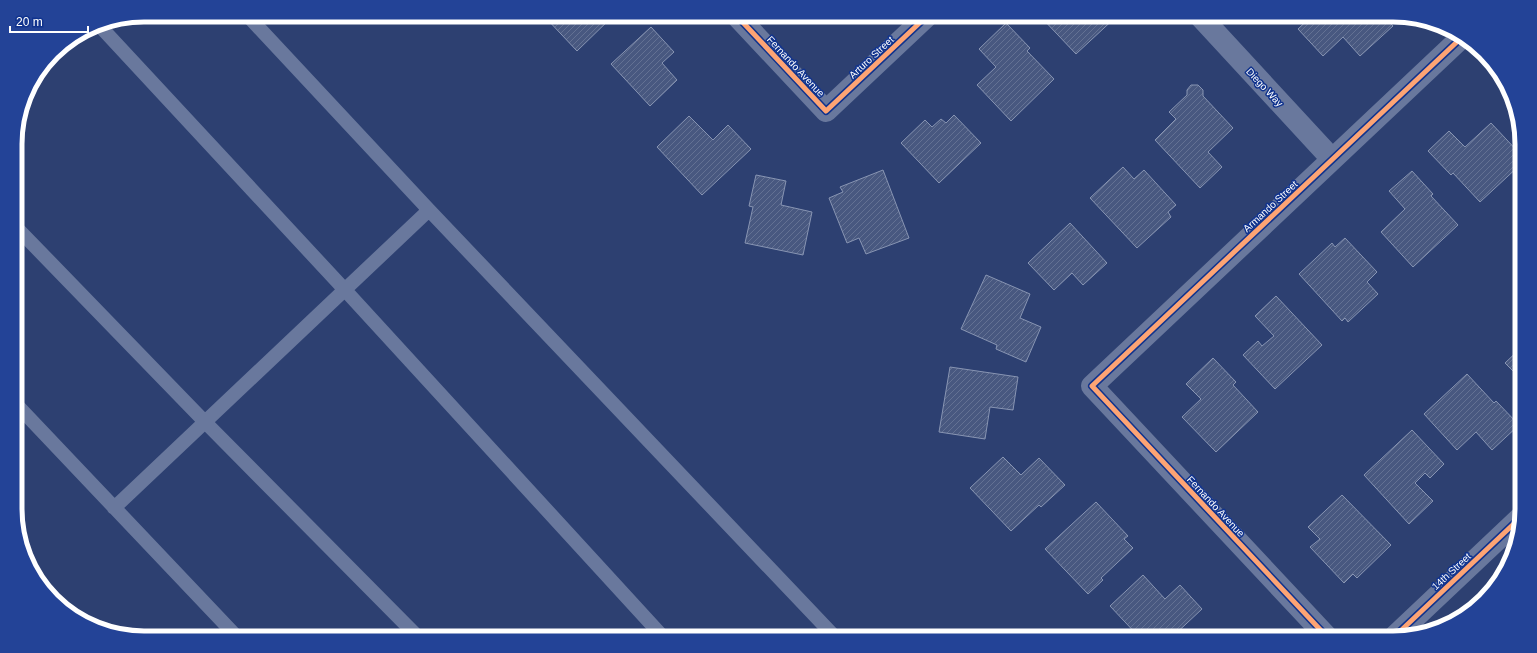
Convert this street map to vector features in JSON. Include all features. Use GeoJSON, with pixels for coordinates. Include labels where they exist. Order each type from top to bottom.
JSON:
{"type":"FeatureCollection","features":[{"type":"Feature","properties":{"kind":"street","name":"Fernando Avenue"},"geometry":{"type":"LineString","coordinates":[[743,22],[826,111]]}},
{"type":"Feature","properties":{"kind":"street","name":"Arturo Street"},"geometry":{"type":"LineString","coordinates":[[826,111],[921,22]]}},
{"type":"Feature","properties":{"kind":"street","name":"Diego Way"},"geometry":{"type":"LineString","coordinates":[[1205,22],[1332,159]]}},
{"type":"Feature","properties":{"kind":"street","name":"Armando Street"},"geometry":{"type":"LineString","coordinates":[[1092,386],[1457,40]]}},
{"type":"Feature","properties":{"kind":"street","name":"Fernando Avenue"},"geometry":{"type":"LineString","coordinates":[[1092,386],[1321,631]]}},
{"type":"Feature","properties":{"kind":"street","name":"14th Street"},"geometry":{"type":"LineString","coordinates":[[1400,631],[1514,523]]}},
{"type":"Feature","properties":{"kind":"lane"},"geometry":{"type":"LineString","coordinates":[[254,22],[429,210],[829,631]]}},
{"type":"Feature","properties":{"kind":"lane"},"geometry":{"type":"LineString","coordinates":[[103,29],[345,290],[658,631]]}},
{"type":"Feature","properties":{"kind":"lane"},"geometry":{"type":"LineString","coordinates":[[114,508],[429,210]]}},
{"type":"Feature","properties":{"kind":"lane"},"geometry":{"type":"LineString","coordinates":[[22,232],[205,422],[412,631]]}},
{"type":"Feature","properties":{"kind":"lane"},"geometry":{"type":"LineString","coordinates":[[22,410],[231,631]]}},
{"type":"Feature","properties":{"kind":"building"},"geometry":{"type":"Polygon","coordinates":[[[550,22],[607,22],[577,51],[550,22]]]}},
{"type":"Feature","properties":{"kind":"building"},"geometry":{"type":"Polygon","coordinates":[[[1046,22],[1110,22],[1076,54],[1046,22]]]}},
{"type":"Feature","properties":{"kind":"building"},"geometry":{"type":"Polygon","coordinates":[[[1306,22],[1389,22],[1393,26],[1360,56],[1343,37],[1323,56],[1298,29],[1306,22]]]}},
{"type":"Feature","properties":{"kind":"building"},"geometry":{"type":"Polygon","coordinates":[[[1006,23],[1030,48],[1027,51],[1054,79],[1011,121],[977,85],[996,67],[979,49],[1006,23]]]}},
{"type":"Feature","properties":{"kind":"building"},"geometry":{"type":"Polygon","coordinates":[[[651,27],[674,52],[662,63],[677,80],[650,106],[611,64],[651,27]]]}},
{"type":"Feature","properties":{"kind":"building"},"geometry":{"type":"Polygon","coordinates":[[[1191,85],[1198,85],[1203,90],[1203,96],[1233,128],[1208,152],[1222,167],[1200,188],[1155,140],[1176,119],[1169,112],[1187,95],[1187,90],[1191,85]]]}},
{"type":"Feature","properties":{"kind":"building"},"geometry":{"type":"Polygon","coordinates":[[[954,115],[981,143],[939,183],[901,143],[925,120],[932,127],[941,119],[946,123],[954,115]]]}},
{"type":"Feature","properties":{"kind":"building"},"geometry":{"type":"Polygon","coordinates":[[[689,116],[713,140],[728,125],[751,149],[702,195],[657,147],[689,116]]]}},
{"type":"Feature","properties":{"kind":"building"},"geometry":{"type":"Polygon","coordinates":[[[1491,123],[1515,149],[1515,170],[1480,202],[1453,173],[1451,175],[1428,151],[1449,131],[1465,147],[1491,123]]]}},
{"type":"Feature","properties":{"kind":"building"},"geometry":{"type":"Polygon","coordinates":[[[1123,167],[1134,179],[1144,170],[1176,205],[1168,212],[1171,217],[1137,248],[1090,198],[1123,167]]]}},
{"type":"Feature","properties":{"kind":"building"},"geometry":{"type":"Polygon","coordinates":[[[883,170],[909,238],[866,254],[859,238],[847,243],[829,198],[843,192],[840,187],[883,170]]]}},
{"type":"Feature","properties":{"kind":"building"},"geometry":{"type":"Polygon","coordinates":[[[1412,171],[1433,194],[1431,196],[1458,225],[1413,267],[1381,232],[1405,209],[1389,191],[1412,171]]]}},
{"type":"Feature","properties":{"kind":"building"},"geometry":{"type":"Polygon","coordinates":[[[756,175],[786,181],[781,205],[812,212],[803,255],[745,243],[753,207],[749,206],[756,175]]]}},
{"type":"Feature","properties":{"kind":"building"},"geometry":{"type":"Polygon","coordinates":[[[1070,223],[1107,263],[1083,285],[1072,273],[1054,290],[1028,263],[1070,223]]]}},
{"type":"Feature","properties":{"kind":"building"},"geometry":{"type":"Polygon","coordinates":[[[1345,238],[1377,272],[1367,282],[1378,294],[1348,322],[1345,318],[1342,321],[1299,274],[1332,243],[1335,247],[1345,238]]]}},
{"type":"Feature","properties":{"kind":"building"},"geometry":{"type":"Polygon","coordinates":[[[986,275],[1030,294],[1020,318],[1041,327],[1026,362],[996,349],[997,345],[961,329],[986,275]]]}},
{"type":"Feature","properties":{"kind":"building"},"geometry":{"type":"Polygon","coordinates":[[[1276,296],[1322,345],[1275,389],[1243,355],[1258,341],[1262,346],[1274,336],[1255,316],[1276,296]]]}},
{"type":"Feature","properties":{"kind":"building"},"geometry":{"type":"Polygon","coordinates":[[[1515,354],[1515,373],[1505,363],[1515,354]]]}},
{"type":"Feature","properties":{"kind":"building"},"geometry":{"type":"Polygon","coordinates":[[[1213,358],[1236,382],[1233,385],[1258,412],[1216,452],[1182,417],[1201,399],[1186,384],[1213,358]]]}},
{"type":"Feature","properties":{"kind":"building"},"geometry":{"type":"Polygon","coordinates":[[[950,367],[1018,377],[1013,410],[990,407],[985,439],[939,432],[950,367]]]}},
{"type":"Feature","properties":{"kind":"building"},"geometry":{"type":"Polygon","coordinates":[[[1467,374],[1494,403],[1496,401],[1515,421],[1515,429],[1492,450],[1476,432],[1457,450],[1424,414],[1467,374]]]}},
{"type":"Feature","properties":{"kind":"building"},"geometry":{"type":"Polygon","coordinates":[[[1412,430],[1444,464],[1430,478],[1425,473],[1415,483],[1433,501],[1409,524],[1364,475],[1412,430]]]}},
{"type":"Feature","properties":{"kind":"building"},"geometry":{"type":"Polygon","coordinates":[[[1003,457],[1021,475],[1039,458],[1065,485],[1041,507],[1039,505],[1011,531],[970,488],[1003,457]]]}},
{"type":"Feature","properties":{"kind":"building"},"geometry":{"type":"Polygon","coordinates":[[[1342,495],[1391,545],[1357,578],[1353,574],[1344,583],[1310,547],[1320,539],[1308,527],[1342,495]]]}},
{"type":"Feature","properties":{"kind":"building"},"geometry":{"type":"Polygon","coordinates":[[[1096,502],[1128,536],[1124,539],[1133,548],[1101,578],[1103,580],[1088,594],[1045,549],[1096,502]]]}},
{"type":"Feature","properties":{"kind":"building"},"geometry":{"type":"Polygon","coordinates":[[[1143,575],[1165,599],[1180,585],[1202,609],[1178,631],[1133,631],[1110,606],[1143,575]]]}},
{"type":"Feature","properties":{"kind":"cycle path"},"geometry":{"type":"LineString","coordinates":[[743,22],[826,111],[921,22]]}},
{"type":"Feature","properties":{"kind":"cycle path"},"geometry":{"type":"LineString","coordinates":[[1321,631],[1092,386],[1458,41]]}},
{"type":"Feature","properties":{"kind":"cycle path"},"geometry":{"type":"LineString","coordinates":[[1400,631],[1514,523]]}}]}
